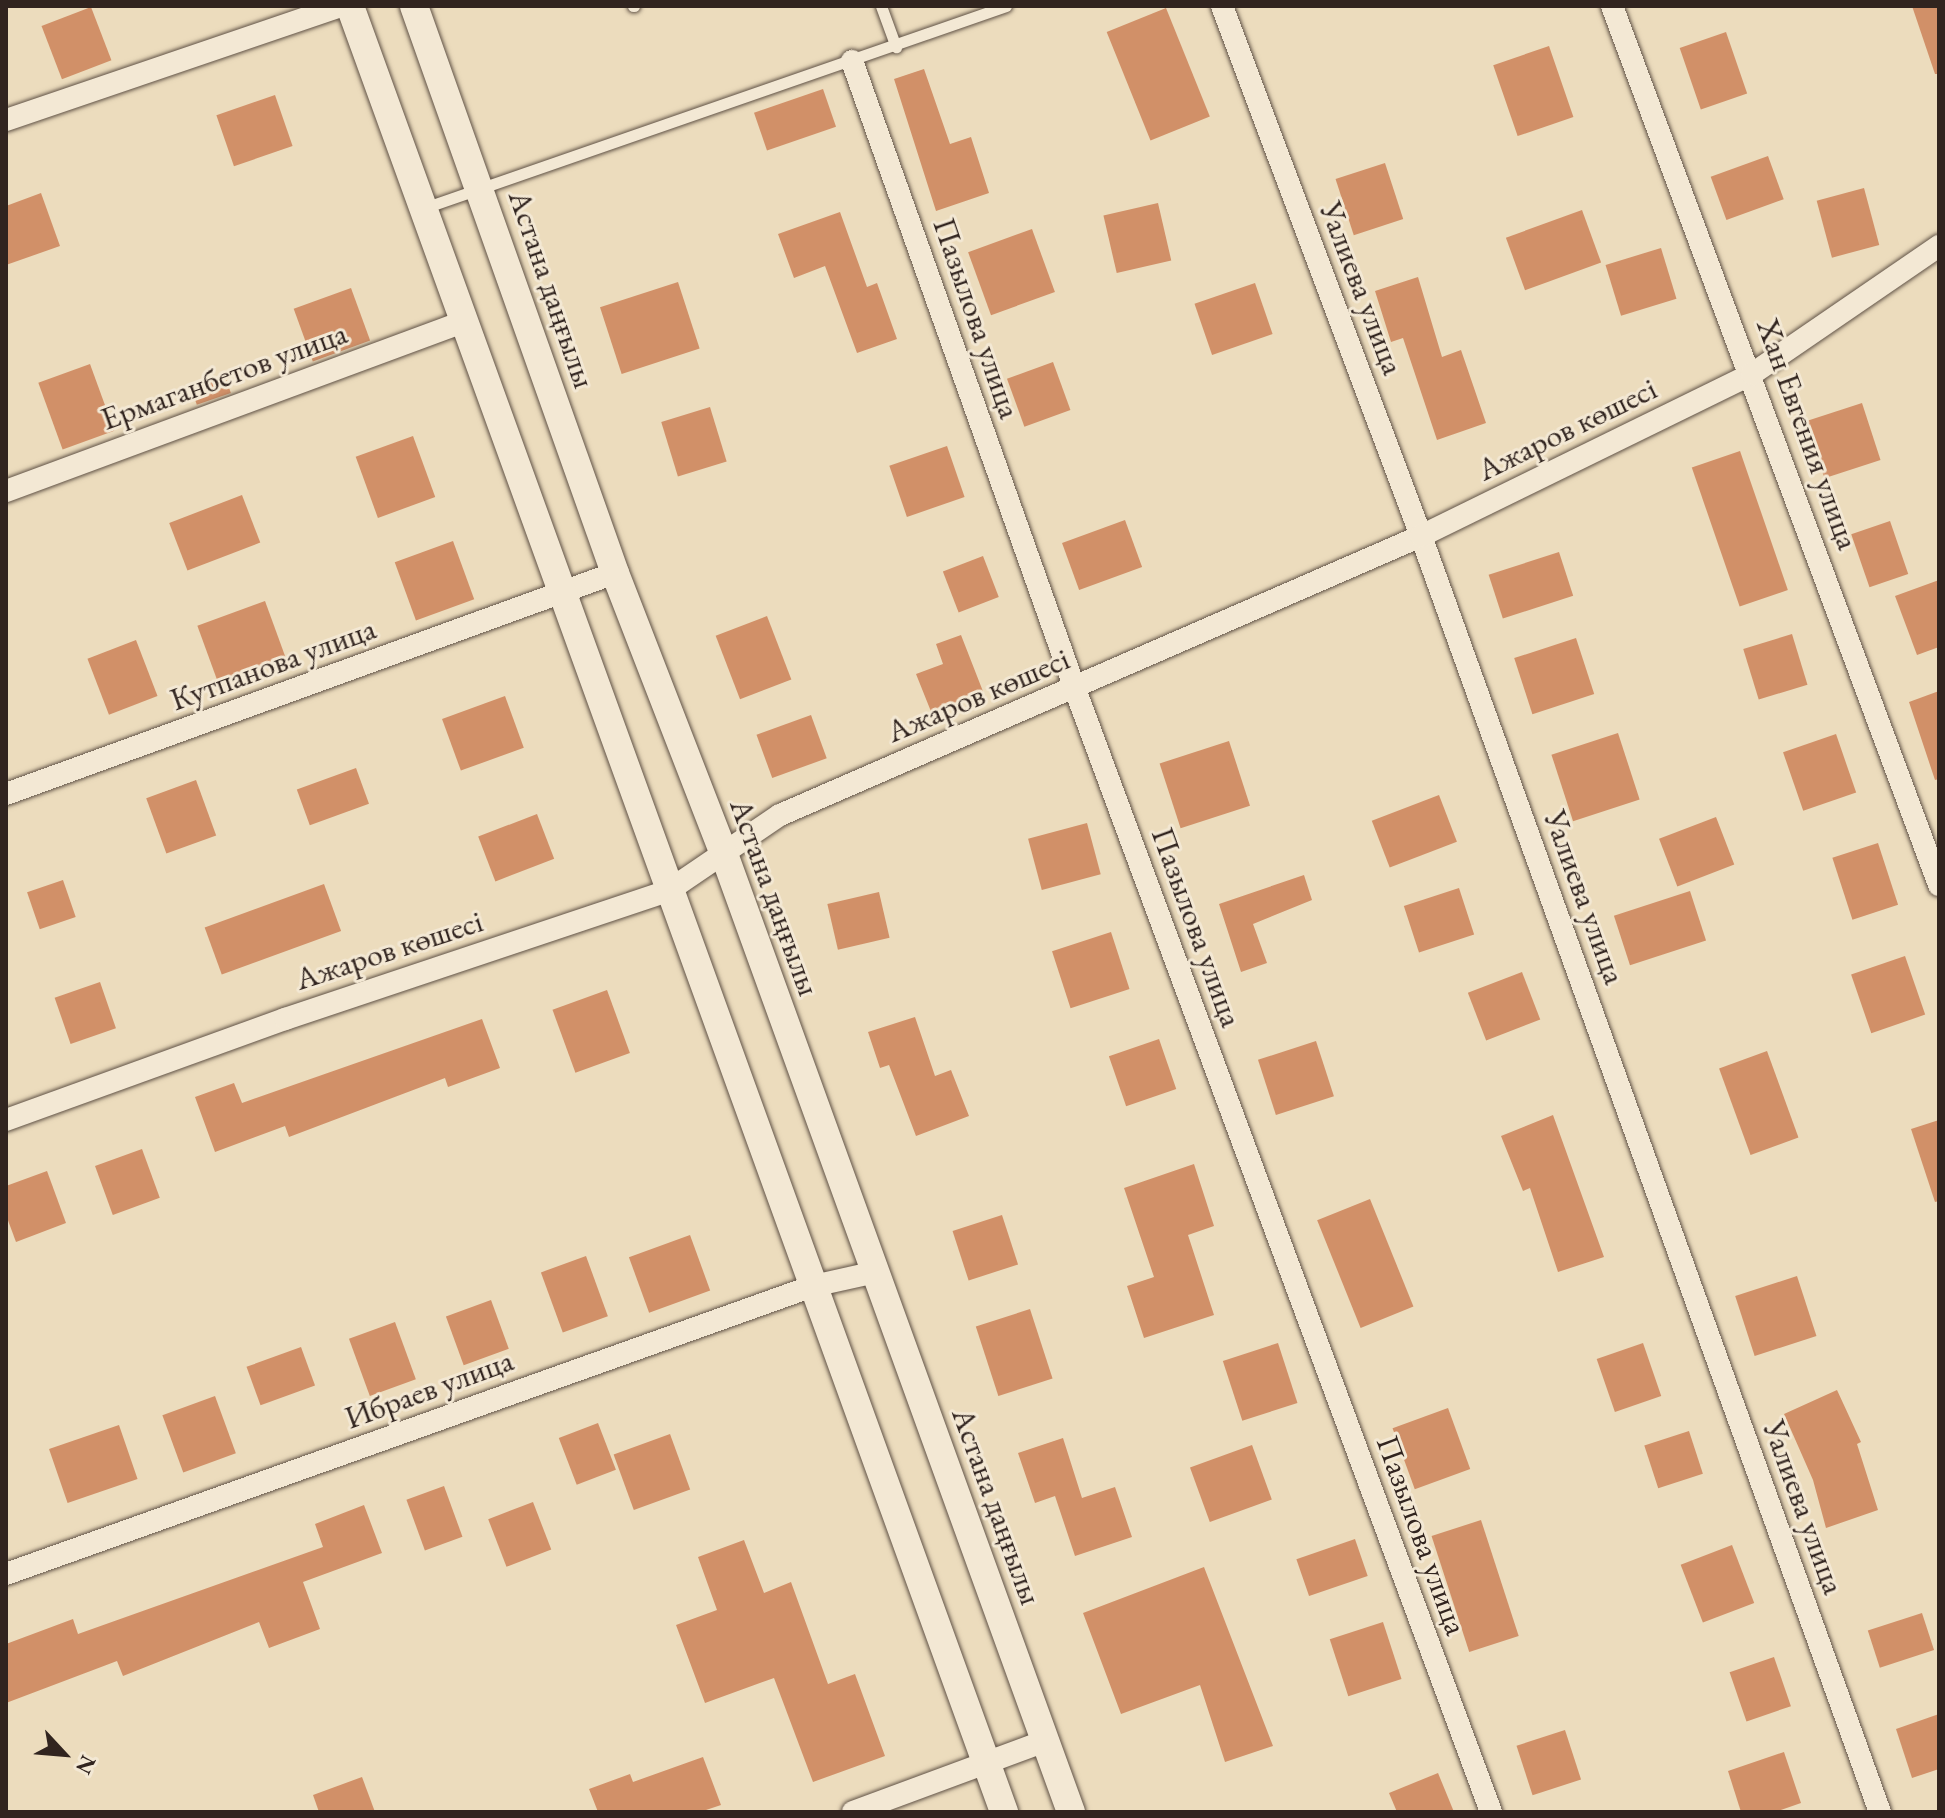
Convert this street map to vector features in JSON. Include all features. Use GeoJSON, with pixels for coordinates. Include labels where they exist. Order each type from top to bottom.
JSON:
{"type":"FeatureCollection","features":[{"type":"Feature","properties":{"kind":"street"},"geometry":{"type":"LineString","coordinates":[[6,120],[341,6]]}},
{"type":"Feature","properties":{"kind":"street"},"geometry":{"type":"LineString","coordinates":[[350,6],[1004,1812]]}},
{"type":"Feature","properties":{"kind":"street","name":"Астана даңғылы"},"geometry":{"type":"LineString","coordinates":[[414,6],[615,573],[724,854],[1071,1812]]}},
{"type":"Feature","properties":{"kind":"street","name":"Уалиева улица"},"geometry":{"type":"LineString","coordinates":[[1222,6],[1421,536],[1880,1812]]}},
{"type":"Feature","properties":{"kind":"street","name":"Хан Евгения улица"},"geometry":{"type":"LineString","coordinates":[[1612,6],[1752,374],[1939,885]]}},
{"type":"Feature","properties":{"kind":"street","name":"Пазылова улица"},"geometry":{"type":"LineString","coordinates":[[852,61],[1075,689],[1491,1812]]}},
{"type":"Feature","properties":{"kind":"street","name":"Ажаров көшесі"},"geometry":{"type":"LineString","coordinates":[[6,1120],[285,1019],[668,891],[780,815],[1421,536],[1752,374],[1939,246]]}},
{"type":"Feature","properties":{"kind":"street","name":"Ермаганбетов улица"},"geometry":{"type":"LineString","coordinates":[[6,491],[464,322]]}},
{"type":"Feature","properties":{"kind":"street","name":"Кутпанова улица"},"geometry":{"type":"LineString","coordinates":[[6,794],[615,573]]}},
{"type":"Feature","properties":{"kind":"street","name":"Ибраев улица"},"geometry":{"type":"LineString","coordinates":[[6,1574],[813,1286],[876,1272]]}},
{"type":"Feature","properties":{"kind":"street"},"geometry":{"type":"LineString","coordinates":[[853,1812],[1045,1741]]}},
{"type":"Feature","properties":{"kind":"lane"},"geometry":{"type":"LineString","coordinates":[[881,6],[896,47]]}},
{"type":"Feature","properties":{"kind":"lane"},"geometry":{"type":"LineString","coordinates":[[423,208],[896,47],[1006,6]]}},
{"type":"Feature","properties":{"kind":"building"},"geometry":{"type":"Polygon","coordinates":[[[1912,6],[1939,6],[1939,74],[1935,74],[1912,6]]]}},
{"type":"Feature","properties":{"kind":"building"},"geometry":{"type":"Polygon","coordinates":[[[91,7],[111,60],[62,79],[42,26],[91,7]]]}},
{"type":"Feature","properties":{"kind":"building"},"geometry":{"type":"Polygon","coordinates":[[[1166,8],[1210,116],[1150,140],[1107,32],[1166,8]]]}},
{"type":"Feature","properties":{"kind":"building"},"geometry":{"type":"Polygon","coordinates":[[[1726,32],[1747,93],[1701,109],[1680,48],[1726,32]]]}},
{"type":"Feature","properties":{"kind":"building"},"geometry":{"type":"Polygon","coordinates":[[[1549,46],[1573,117],[1518,136],[1493,65],[1549,46]]]}},
{"type":"Feature","properties":{"kind":"building"},"geometry":{"type":"Polygon","coordinates":[[[924,69],[950,144],[971,137],[989,193],[936,211],[894,79],[924,69]]]}},
{"type":"Feature","properties":{"kind":"building"},"geometry":{"type":"Polygon","coordinates":[[[823,89],[836,127],[767,151],[754,113],[823,89]]]}},
{"type":"Feature","properties":{"kind":"building"},"geometry":{"type":"Polygon","coordinates":[[[275,95],[293,146],[234,166],[216,115],[275,95]]]}},
{"type":"Feature","properties":{"kind":"building"},"geometry":{"type":"Polygon","coordinates":[[[1768,156],[1784,199],[1726,220],[1711,177],[1768,156]]]}},
{"type":"Feature","properties":{"kind":"building"},"geometry":{"type":"Polygon","coordinates":[[[1385,163],[1403,219],[1354,235],[1336,179],[1385,163]]]}},
{"type":"Feature","properties":{"kind":"building"},"geometry":{"type":"Polygon","coordinates":[[[1864,188],[1879,245],[1832,258],[1817,201],[1864,188]]]}},
{"type":"Feature","properties":{"kind":"building"},"geometry":{"type":"Polygon","coordinates":[[[41,193],[60,246],[6,265],[6,206],[41,193]]]}},
{"type":"Feature","properties":{"kind":"building"},"geometry":{"type":"Polygon","coordinates":[[[1158,203],[1171,260],[1117,273],[1103,216],[1158,203]]]}},
{"type":"Feature","properties":{"kind":"building"},"geometry":{"type":"Polygon","coordinates":[[[1582,210],[1601,263],[1525,290],[1506,238],[1582,210]]]}},
{"type":"Feature","properties":{"kind":"building"},"geometry":{"type":"Polygon","coordinates":[[[840,212],[867,287],[877,283],[897,339],[857,353],[825,266],[794,278],[778,234],[840,212]]]}},
{"type":"Feature","properties":{"kind":"building"},"geometry":{"type":"Polygon","coordinates":[[[1032,229],[1055,292],[991,315],[968,252],[1032,229]]]}},
{"type":"Feature","properties":{"kind":"building"},"geometry":{"type":"Polygon","coordinates":[[[1661,248],[1676,299],[1621,316],[1606,265],[1661,248]]]}},
{"type":"Feature","properties":{"kind":"building"},"geometry":{"type":"Polygon","coordinates":[[[1418,277],[1442,357],[1461,350],[1486,423],[1437,440],[1403,338],[1391,342],[1375,291],[1418,277]]]}},
{"type":"Feature","properties":{"kind":"building"},"geometry":{"type":"Polygon","coordinates":[[[678,282],[700,349],[622,374],[600,307],[678,282]]]}},
{"type":"Feature","properties":{"kind":"building"},"geometry":{"type":"Polygon","coordinates":[[[1255,283],[1273,334],[1212,355],[1194,304],[1255,283]]]}},
{"type":"Feature","properties":{"kind":"building"},"geometry":{"type":"Polygon","coordinates":[[[351,288],[370,341],[313,361],[294,309],[351,288]]]}},
{"type":"Feature","properties":{"kind":"building"},"geometry":{"type":"Polygon","coordinates":[[[1053,362],[1070,410],[1024,427],[1007,379],[1053,362]]]}},
{"type":"Feature","properties":{"kind":"building"},"geometry":{"type":"Polygon","coordinates":[[[90,364],[114,431],[63,450],[38,383],[90,364]]]}},
{"type":"Feature","properties":{"kind":"building"},"geometry":{"type":"Polygon","coordinates":[[[225,376],[231,393],[197,405],[191,388],[225,376]]]}},
{"type":"Feature","properties":{"kind":"building"},"geometry":{"type":"Polygon","coordinates":[[[1862,403],[1881,460],[1824,478],[1806,421],[1862,403]]]}},
{"type":"Feature","properties":{"kind":"building"},"geometry":{"type":"Polygon","coordinates":[[[710,407],[727,462],[678,476],[661,422],[710,407]]]}},
{"type":"Feature","properties":{"kind":"building"},"geometry":{"type":"Polygon","coordinates":[[[413,436],[435,497],[378,518],[356,457],[413,436]]]}},
{"type":"Feature","properties":{"kind":"building"},"geometry":{"type":"Polygon","coordinates":[[[947,446],[965,497],[907,517],[889,466],[947,446]]]}},
{"type":"Feature","properties":{"kind":"building"},"geometry":{"type":"Polygon","coordinates":[[[1740,451],[1788,590],[1740,607],[1692,468],[1740,451]]]}},
{"type":"Feature","properties":{"kind":"building"},"geometry":{"type":"Polygon","coordinates":[[[242,495],[260,543],[187,571],[169,523],[242,495]]]}},
{"type":"Feature","properties":{"kind":"building"},"geometry":{"type":"Polygon","coordinates":[[[1125,520],[1142,567],[1079,590],[1062,543],[1125,520]]]}},
{"type":"Feature","properties":{"kind":"building"},"geometry":{"type":"Polygon","coordinates":[[[1890,521],[1908,574],[1869,587],[1851,534],[1890,521]]]}},
{"type":"Feature","properties":{"kind":"building"},"geometry":{"type":"Polygon","coordinates":[[[453,541],[474,599],[416,620],[395,562],[453,541]]]}},
{"type":"Feature","properties":{"kind":"building"},"geometry":{"type":"Polygon","coordinates":[[[1559,552],[1573,596],[1503,619],[1489,575],[1559,552]]]}},
{"type":"Feature","properties":{"kind":"building"},"geometry":{"type":"Polygon","coordinates":[[[983,556],[999,597],[959,612],[943,571],[983,556]]]}},
{"type":"Feature","properties":{"kind":"building"},"geometry":{"type":"Polygon","coordinates":[[[1939,580],[1939,647],[1917,655],[1895,596],[1939,580]]]}},
{"type":"Feature","properties":{"kind":"building"},"geometry":{"type":"Polygon","coordinates":[[[265,601],[286,658],[218,683],[197,626],[265,601]]]}},
{"type":"Feature","properties":{"kind":"building"},"geometry":{"type":"Polygon","coordinates":[[[767,616],[791,679],[740,699],[716,636],[767,616]]]}},
{"type":"Feature","properties":{"kind":"building"},"geometry":{"type":"Polygon","coordinates":[[[1792,634],[1807,685],[1759,700],[1743,649],[1792,634]]]}},
{"type":"Feature","properties":{"kind":"building"},"geometry":{"type":"Polygon","coordinates":[[[961,635],[984,694],[932,714],[916,674],[943,664],[936,644],[961,635]]]}},
{"type":"Feature","properties":{"kind":"building"},"geometry":{"type":"Polygon","coordinates":[[[1576,638],[1594,694],[1532,714],[1514,658],[1576,638]]]}},
{"type":"Feature","properties":{"kind":"building"},"geometry":{"type":"Polygon","coordinates":[[[136,640],[158,696],[109,715],[87,659],[136,640]]]}},
{"type":"Feature","properties":{"kind":"building"},"geometry":{"type":"Polygon","coordinates":[[[1939,691],[1939,779],[1935,780],[1909,702],[1939,691]]]}},
{"type":"Feature","properties":{"kind":"building"},"geometry":{"type":"Polygon","coordinates":[[[505,696],[524,748],[461,771],[442,719],[505,696]]]}},
{"type":"Feature","properties":{"kind":"building"},"geometry":{"type":"Polygon","coordinates":[[[811,715],[827,758],[772,778],[756,735],[811,715]]]}},
{"type":"Feature","properties":{"kind":"building"},"geometry":{"type":"Polygon","coordinates":[[[1618,733],[1640,800],[1573,821],[1551,755],[1618,733]]]}},
{"type":"Feature","properties":{"kind":"building"},"geometry":{"type":"Polygon","coordinates":[[[1836,734],[1856,793],[1803,811],[1783,752],[1836,734]]]}},
{"type":"Feature","properties":{"kind":"building"},"geometry":{"type":"Polygon","coordinates":[[[1229,741],[1250,806],[1181,828],[1160,764],[1229,741]]]}},
{"type":"Feature","properties":{"kind":"building"},"geometry":{"type":"Polygon","coordinates":[[[356,768],[369,804],[310,825],[297,790],[356,768]]]}},
{"type":"Feature","properties":{"kind":"building"},"geometry":{"type":"Polygon","coordinates":[[[196,780],[216,835],[166,854],[146,798],[196,780]]]}},
{"type":"Feature","properties":{"kind":"building"},"geometry":{"type":"Polygon","coordinates":[[[1439,795],[1457,842],[1390,867],[1372,821],[1439,795]]]}},
{"type":"Feature","properties":{"kind":"building"},"geometry":{"type":"Polygon","coordinates":[[[537,814],[554,859],[495,881],[478,837],[537,814]]]}},
{"type":"Feature","properties":{"kind":"building"},"geometry":{"type":"Polygon","coordinates":[[[1716,817],[1734,865],[1677,886],[1659,839],[1716,817]]]}},
{"type":"Feature","properties":{"kind":"building"},"geometry":{"type":"Polygon","coordinates":[[[1087,823],[1101,874],[1042,890],[1028,839],[1087,823]]]}},
{"type":"Feature","properties":{"kind":"building"},"geometry":{"type":"Polygon","coordinates":[[[1878,843],[1898,905],[1852,920],[1832,858],[1878,843]]]}},
{"type":"Feature","properties":{"kind":"building"},"geometry":{"type":"Polygon","coordinates":[[[1304,875],[1312,900],[1253,924],[1267,963],[1241,972],[1219,904],[1304,875]]]}},
{"type":"Feature","properties":{"kind":"building"},"geometry":{"type":"Polygon","coordinates":[[[63,880],[76,917],[40,929],[27,892],[63,880]]]}},
{"type":"Feature","properties":{"kind":"building"},"geometry":{"type":"Polygon","coordinates":[[[324,884],[341,931],[222,974],[205,927],[324,884]]]}},
{"type":"Feature","properties":{"kind":"building"},"geometry":{"type":"Polygon","coordinates":[[[1459,888],[1474,935],[1419,953],[1404,906],[1459,888]]]}},
{"type":"Feature","properties":{"kind":"building"},"geometry":{"type":"Polygon","coordinates":[[[1690,891],[1706,940],[1630,965],[1614,916],[1690,891]]]}},
{"type":"Feature","properties":{"kind":"building"},"geometry":{"type":"Polygon","coordinates":[[[879,892],[890,938],[838,950],[827,904],[879,892]]]}},
{"type":"Feature","properties":{"kind":"building"},"geometry":{"type":"Polygon","coordinates":[[[1111,932],[1130,989],[1071,1008],[1052,951],[1111,932]]]}},
{"type":"Feature","properties":{"kind":"building"},"geometry":{"type":"Polygon","coordinates":[[[1905,956],[1925,1015],[1871,1033],[1851,975],[1905,956]]]}},
{"type":"Feature","properties":{"kind":"building"},"geometry":{"type":"Polygon","coordinates":[[[1522,972],[1540,1020],[1486,1040],[1468,993],[1522,972]]]}},
{"type":"Feature","properties":{"kind":"building"},"geometry":{"type":"Polygon","coordinates":[[[100,982],[116,1028],[71,1044],[55,998],[100,982]]]}},
{"type":"Feature","properties":{"kind":"building"},"geometry":{"type":"Polygon","coordinates":[[[607,990],[630,1053],[575,1073],[552,1010],[607,990]]]}},
{"type":"Feature","properties":{"kind":"building"},"geometry":{"type":"Polygon","coordinates":[[[915,1017],[935,1076],[951,1070],[969,1116],[916,1136],[889,1065],[880,1068],[868,1032],[915,1017]]]}},
{"type":"Feature","properties":{"kind":"building"},"geometry":{"type":"Polygon","coordinates":[[[482,1019],[500,1068],[448,1087],[445,1078],[289,1137],[285,1126],[215,1152],[195,1097],[234,1083],[242,1103],[482,1019]]]}},
{"type":"Feature","properties":{"kind":"building"},"geometry":{"type":"Polygon","coordinates":[[[1159,1039],[1176,1089],[1126,1106],[1109,1056],[1159,1039]]]}},
{"type":"Feature","properties":{"kind":"building"},"geometry":{"type":"Polygon","coordinates":[[[1316,1041],[1334,1096],[1276,1115],[1258,1060],[1316,1041]]]}},
{"type":"Feature","properties":{"kind":"building"},"geometry":{"type":"Polygon","coordinates":[[[1767,1051],[1798,1137],[1751,1155],[1719,1068],[1767,1051]]]}},
{"type":"Feature","properties":{"kind":"building"},"geometry":{"type":"Polygon","coordinates":[[[1553,1115],[1604,1257],[1558,1272],[1530,1188],[1523,1191],[1501,1136],[1553,1115]]]}},
{"type":"Feature","properties":{"kind":"building"},"geometry":{"type":"Polygon","coordinates":[[[1939,1120],[1939,1201],[1935,1202],[1911,1129],[1939,1120]]]}},
{"type":"Feature","properties":{"kind":"building"},"geometry":{"type":"Polygon","coordinates":[[[142,1149],[160,1198],[113,1215],[95,1166],[142,1149]]]}},
{"type":"Feature","properties":{"kind":"building"},"geometry":{"type":"Polygon","coordinates":[[[1194,1164],[1214,1226],[1188,1235],[1214,1315],[1144,1338],[1127,1286],[1154,1277],[1124,1188],[1194,1164]]]}},
{"type":"Feature","properties":{"kind":"building"},"geometry":{"type":"Polygon","coordinates":[[[47,1171],[66,1223],[16,1242],[6,1215],[6,1186],[47,1171]]]}},
{"type":"Feature","properties":{"kind":"building"},"geometry":{"type":"Polygon","coordinates":[[[1370,1199],[1413,1307],[1361,1328],[1317,1220],[1370,1199]]]}},
{"type":"Feature","properties":{"kind":"building"},"geometry":{"type":"Polygon","coordinates":[[[1002,1215],[1018,1264],[969,1281],[953,1231],[1002,1215]]]}},
{"type":"Feature","properties":{"kind":"building"},"geometry":{"type":"Polygon","coordinates":[[[690,1235],[710,1290],[649,1313],[629,1257],[690,1235]]]}},
{"type":"Feature","properties":{"kind":"building"},"geometry":{"type":"Polygon","coordinates":[[[586,1256],[608,1316],[563,1333],[541,1272],[586,1256]]]}},
{"type":"Feature","properties":{"kind":"building"},"geometry":{"type":"Polygon","coordinates":[[[1797,1276],[1816,1336],[1755,1356],[1735,1296],[1797,1276]]]}},
{"type":"Feature","properties":{"kind":"building"},"geometry":{"type":"Polygon","coordinates":[[[491,1300],[509,1349],[464,1365],[446,1316],[491,1300]]]}},
{"type":"Feature","properties":{"kind":"building"},"geometry":{"type":"Polygon","coordinates":[[[1030,1309],[1053,1378],[998,1396],[976,1327],[1030,1309]]]}},
{"type":"Feature","properties":{"kind":"building"},"geometry":{"type":"Polygon","coordinates":[[[395,1322],[416,1379],[370,1396],[349,1339],[395,1322]]]}},
{"type":"Feature","properties":{"kind":"building"},"geometry":{"type":"Polygon","coordinates":[[[1278,1343],[1297,1403],[1242,1421],[1223,1361],[1278,1343]]]}},
{"type":"Feature","properties":{"kind":"building"},"geometry":{"type":"Polygon","coordinates":[[[1643,1343],[1661,1396],[1615,1412],[1597,1359],[1643,1343]]]}},
{"type":"Feature","properties":{"kind":"building"},"geometry":{"type":"Polygon","coordinates":[[[301,1347],[315,1386],[261,1405],[246,1367],[301,1347]]]}},
{"type":"Feature","properties":{"kind":"building"},"geometry":{"type":"Polygon","coordinates":[[[1837,1390],[1861,1442],[1857,1444],[1878,1510],[1826,1528],[1813,1480],[1784,1414],[1837,1390]]]}},
{"type":"Feature","properties":{"kind":"building"},"geometry":{"type":"Polygon","coordinates":[[[215,1396],[236,1453],[183,1472],[162,1415],[215,1396]]]}},
{"type":"Feature","properties":{"kind":"building"},"geometry":{"type":"Polygon","coordinates":[[[1448,1408],[1470,1469],[1415,1489],[1393,1428],[1448,1408]]]}},
{"type":"Feature","properties":{"kind":"building"},"geometry":{"type":"Polygon","coordinates":[[[598,1423],[616,1470],[577,1485],[559,1438],[598,1423]]]}},
{"type":"Feature","properties":{"kind":"building"},"geometry":{"type":"Polygon","coordinates":[[[119,1425],[138,1479],[68,1503],[49,1449],[119,1425]]]}},
{"type":"Feature","properties":{"kind":"building"},"geometry":{"type":"Polygon","coordinates":[[[1689,1431],[1703,1474],[1658,1488],[1644,1446],[1689,1431]]]}},
{"type":"Feature","properties":{"kind":"building"},"geometry":{"type":"Polygon","coordinates":[[[670,1434],[690,1489],[634,1510],[614,1455],[670,1434]]]}},
{"type":"Feature","properties":{"kind":"building"},"geometry":{"type":"Polygon","coordinates":[[[1063,1438],[1082,1498],[1115,1487],[1132,1537],[1075,1556],[1055,1496],[1035,1503],[1018,1453],[1063,1438]]]}},
{"type":"Feature","properties":{"kind":"building"},"geometry":{"type":"Polygon","coordinates":[[[1252,1445],[1272,1500],[1210,1522],[1190,1468],[1252,1445]]]}},
{"type":"Feature","properties":{"kind":"building"},"geometry":{"type":"Polygon","coordinates":[[[444,1486],[462,1537],[425,1550],[406,1500],[444,1486]]]}},
{"type":"Feature","properties":{"kind":"building"},"geometry":{"type":"Polygon","coordinates":[[[533,1502],[551,1550],[506,1567],[488,1519],[533,1502]]]}},
{"type":"Feature","properties":{"kind":"building"},"geometry":{"type":"Polygon","coordinates":[[[364,1505],[382,1553],[303,1582],[320,1629],[269,1648],[259,1622],[123,1676],[117,1661],[6,1703],[6,1644],[73,1619],[78,1634],[323,1547],[315,1524],[364,1505]]]}},
{"type":"Feature","properties":{"kind":"building"},"geometry":{"type":"Polygon","coordinates":[[[1481,1520],[1519,1636],[1469,1652],[1432,1536],[1481,1520]]]}},
{"type":"Feature","properties":{"kind":"building"},"geometry":{"type":"Polygon","coordinates":[[[1355,1539],[1368,1576],[1309,1596],[1296,1559],[1355,1539]]]}},
{"type":"Feature","properties":{"kind":"building"},"geometry":{"type":"Polygon","coordinates":[[[744,1540],[764,1593],[791,1582],[828,1684],[855,1674],[885,1756],[813,1782],[774,1678],[705,1703],[676,1625],[717,1610],[698,1557],[744,1540]]]}},
{"type":"Feature","properties":{"kind":"building"},"geometry":{"type":"Polygon","coordinates":[[[1732,1545],[1754,1603],[1703,1623],[1681,1565],[1732,1545]]]}},
{"type":"Feature","properties":{"kind":"building"},"geometry":{"type":"Polygon","coordinates":[[[1204,1567],[1273,1746],[1225,1762],[1200,1685],[1121,1714],[1083,1613],[1204,1567]]]}},
{"type":"Feature","properties":{"kind":"building"},"geometry":{"type":"Polygon","coordinates":[[[1922,1613],[1934,1650],[1880,1668],[1868,1631],[1922,1613]]]}},
{"type":"Feature","properties":{"kind":"building"},"geometry":{"type":"Polygon","coordinates":[[[1383,1622],[1402,1679],[1348,1696],[1330,1639],[1383,1622]]]}},
{"type":"Feature","properties":{"kind":"building"},"geometry":{"type":"Polygon","coordinates":[[[1774,1657],[1791,1706],[1746,1721],[1730,1672],[1774,1657]]]}},
{"type":"Feature","properties":{"kind":"building"},"geometry":{"type":"Polygon","coordinates":[[[1939,1714],[1939,1769],[1912,1778],[1896,1729],[1939,1714]]]}},
{"type":"Feature","properties":{"kind":"building"},"geometry":{"type":"Polygon","coordinates":[[[1565,1730],[1581,1779],[1533,1795],[1516,1746],[1565,1730]]]}},
{"type":"Feature","properties":{"kind":"building"},"geometry":{"type":"Polygon","coordinates":[[[1784,1752],[1801,1803],[1775,1812],[1741,1812],[1728,1771],[1784,1752]]]}},
{"type":"Feature","properties":{"kind":"building"},"geometry":{"type":"Polygon","coordinates":[[[703,1757],[721,1805],[700,1812],[598,1812],[589,1789],[630,1774],[633,1782],[703,1757]]]}},
{"type":"Feature","properties":{"kind":"building"},"geometry":{"type":"Polygon","coordinates":[[[1438,1773],[1454,1812],[1397,1812],[1389,1793],[1438,1773]]]}},
{"type":"Feature","properties":{"kind":"building"},"geometry":{"type":"Polygon","coordinates":[[[362,1777],[375,1812],[319,1812],[313,1795],[362,1777]]]}}]}
